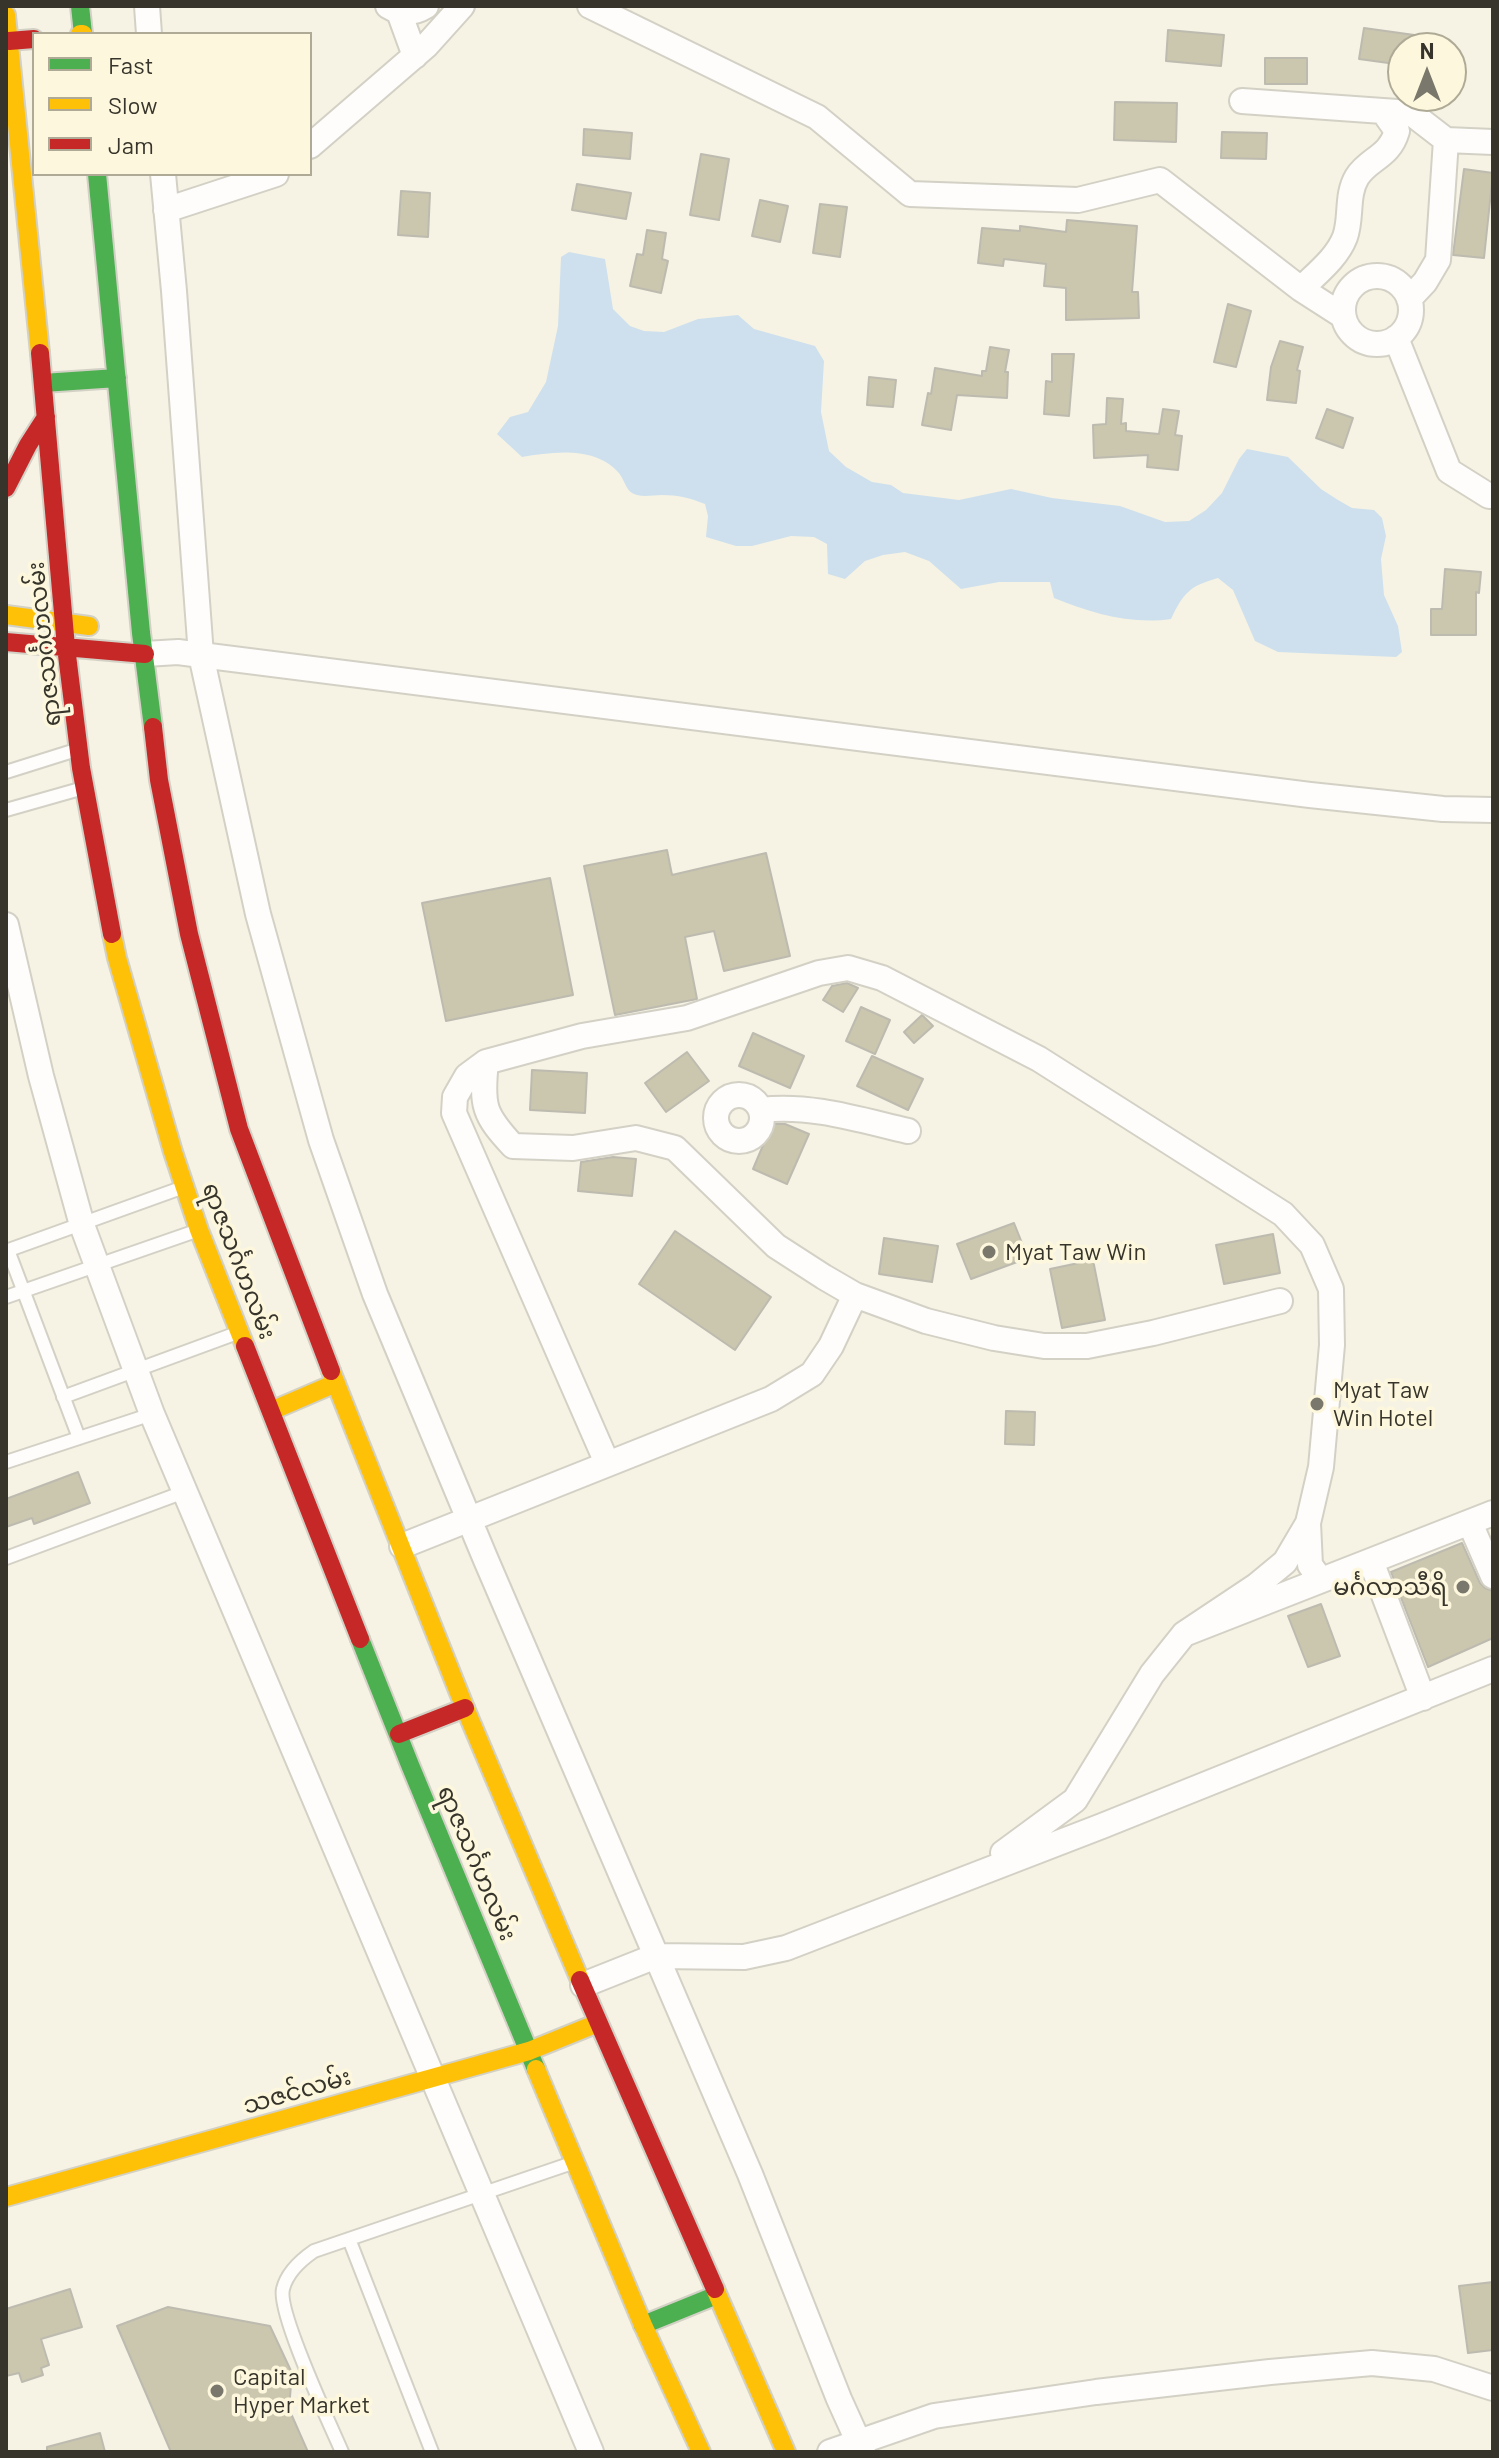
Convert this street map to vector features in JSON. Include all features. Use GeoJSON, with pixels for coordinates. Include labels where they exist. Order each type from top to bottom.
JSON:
{"type":"FeatureCollection","features":[{"type":"Feature","properties":{"kind":"main road"},"geometry":{"type":"LineString","coordinates":[[80,6],[82,32]]}},
{"type":"Feature","properties":{"kind":"main road","name":"ရာဇသင်္ဂဟလမ်း"},"geometry":{"type":"LineString","coordinates":[[6,15],[66,647],[84,787],[117,958],[199,1230],[529,2051],[643,2325],[701,2452]]}},
{"type":"Feature","properties":{"kind":"main road"},"geometry":{"type":"LineString","coordinates":[[9,41],[32,39]]}},
{"type":"Feature","properties":{"kind":"main road","name":"ရာဇသင်္ဂဟလမ်း"},"geometry":{"type":"LineString","coordinates":[[97,176],[117,378],[131,637],[189,934],[239,1129],[465,1708],[598,2023],[786,2452]]}},
{"type":"Feature","properties":{"kind":"main road"},"geometry":{"type":"LineString","coordinates":[[43,383],[117,378]]}},
{"type":"Feature","properties":{"kind":"main road"},"geometry":{"type":"LineString","coordinates":[[6,488],[46,417]]}},
{"type":"Feature","properties":{"kind":"main road"},"geometry":{"type":"LineString","coordinates":[[6,615],[131,637]]}},
{"type":"Feature","properties":{"kind":"main road"},"geometry":{"type":"LineString","coordinates":[[6,642],[66,647],[131,637]]}},
{"type":"Feature","properties":{"kind":"main road"},"geometry":{"type":"LineString","coordinates":[[271,1411],[336,1383]]}},
{"type":"Feature","properties":{"kind":"main road"},"geometry":{"type":"LineString","coordinates":[[399,1734],[465,1708]]}},
{"type":"Feature","properties":{"kind":"main road","name":"သဇင်လမ်း"},"geometry":{"type":"LineString","coordinates":[[6,2197],[529,2051],[598,2023]]}},
{"type":"Feature","properties":{"kind":"main road"},"geometry":{"type":"LineString","coordinates":[[643,2325],[717,2295]]}},
{"type":"Feature","properties":{"kind":"street"},"geometry":{"type":"LineString","coordinates":[[147,6],[149,32]]}},
{"type":"Feature","properties":{"kind":"street"},"geometry":{"type":"LineString","coordinates":[[393,9],[409,13],[426,6]]}},
{"type":"Feature","properties":{"kind":"street"},"geometry":{"type":"LineString","coordinates":[[312,144],[415,56],[462,6]]}},
{"type":"Feature","properties":{"kind":"street"},"geometry":{"type":"LineString","coordinates":[[590,6],[817,117],[910,194],[1078,200],[1160,180],[1301,289],[1343,316]]}},
{"type":"Feature","properties":{"kind":"street"},"geometry":{"type":"LineString","coordinates":[[393,9],[415,56]]}},
{"type":"Feature","properties":{"kind":"street"},"geometry":{"type":"LineString","coordinates":[[1242,101],[1411,113],[1446,140],[1493,142]]}},
{"type":"Feature","properties":{"kind":"street"},"geometry":{"type":"LineString","coordinates":[[1301,289],[1330,261],[1345,237],[1350,201],[1358,176],[1393,146],[1397,131],[1383,111]]}},
{"type":"Feature","properties":{"kind":"street"},"geometry":{"type":"LineString","coordinates":[[1409,299],[1425,282],[1438,260],[1446,140]]}},
{"type":"Feature","properties":{"kind":"street"},"geometry":{"type":"LineString","coordinates":[[163,176],[190,654],[321,1140],[375,1294],[750,2174],[861,2447]]}},
{"type":"Feature","properties":{"kind":"street"},"geometry":{"type":"LineString","coordinates":[[166,210],[270,176]]}},
{"type":"Feature","properties":{"kind":"street"},"geometry":{"type":"LineString","coordinates":[[1374,276],[1385,277],[1404,289],[1411,310],[1404,331],[1385,343],[1374,344],[1354,335],[1343,316],[1347,294],[1354,285],[1374,276]]}},
{"type":"Feature","properties":{"kind":"street"},"geometry":{"type":"LineString","coordinates":[[1396,338],[1449,471],[1493,496]]}},
{"type":"Feature","properties":{"kind":"street"},"geometry":{"type":"LineString","coordinates":[[131,637],[190,654],[1310,795],[1443,809],[1493,810]]}},
{"type":"Feature","properties":{"kind":"street"},"geometry":{"type":"LineString","coordinates":[[6,925],[41,1076],[82,1225],[152,1414],[591,2452]]}},
{"type":"Feature","properties":{"kind":"street"},"geometry":{"type":"LineString","coordinates":[[607,1463],[454,1113],[455,1097],[467,1076],[486,1062],[582,1036],[687,1018],[819,973],[848,968],[882,978],[1039,1059],[1283,1214],[1312,1245],[1331,1289],[1332,1345],[1321,1467],[1308,1523],[1310,1565],[1321,1580]]}},
{"type":"Feature","properties":{"kind":"street"},"geometry":{"type":"LineString","coordinates":[[486,1062],[483,1092],[491,1123],[513,1146],[573,1148],[636,1138],[675,1148],[776,1246],[855,1295],[926,1321],[994,1338],[1044,1346],[1087,1346],[1280,1301]]}},
{"type":"Feature","properties":{"kind":"street"},"geometry":{"type":"LineString","coordinates":[[738,1094],[753,1099],[763,1118],[750,1138],[731,1140],[721,1134],[715,1116],[717,1108],[727,1097],[738,1094]]}},
{"type":"Feature","properties":{"kind":"street"},"geometry":{"type":"LineString","coordinates":[[761,1110],[814,1110],[908,1131]]}},
{"type":"Feature","properties":{"kind":"street"},"geometry":{"type":"LineString","coordinates":[[691,1163],[721,1134]]}},
{"type":"Feature","properties":{"kind":"street"},"geometry":{"type":"LineString","coordinates":[[402,1546],[771,1399],[812,1374],[831,1346],[855,1295]]}},
{"type":"Feature","properties":{"kind":"street"},"geometry":{"type":"LineString","coordinates":[[1184,1634],[1493,1513]]}},
{"type":"Feature","properties":{"kind":"street"},"geometry":{"type":"LineString","coordinates":[[972,1875],[1075,1800],[1152,1674],[1184,1634],[1256,1586],[1285,1562],[1308,1523]]}},
{"type":"Feature","properties":{"kind":"street"},"geometry":{"type":"LineString","coordinates":[[1470,1523],[1493,1576]]}},
{"type":"Feature","properties":{"kind":"street"},"geometry":{"type":"LineString","coordinates":[[1371,1561],[1423,1698]]}},
{"type":"Feature","properties":{"kind":"street"},"geometry":{"type":"LineString","coordinates":[[583,1985],[656,1956],[744,1957],[786,1948],[1102,1826],[1493,1669]]}},
{"type":"Feature","properties":{"kind":"street"},"geometry":{"type":"LineString","coordinates":[[830,2452],[861,2447],[934,2416],[1096,2392],[1372,2363],[1434,2369],[1493,2388]]}},
{"type":"Feature","properties":{"kind":"lane"},"geometry":{"type":"LineString","coordinates":[[6,772],[79,749]]}},
{"type":"Feature","properties":{"kind":"lane"},"geometry":{"type":"LineString","coordinates":[[6,810],[84,787]]}},
{"type":"Feature","properties":{"kind":"lane"},"geometry":{"type":"LineString","coordinates":[[79,1438],[25,1291],[7,1251],[184,1187]]}},
{"type":"Feature","properties":{"kind":"lane"},"geometry":{"type":"LineString","coordinates":[[6,1297],[199,1230]]}},
{"type":"Feature","properties":{"kind":"lane"},"geometry":{"type":"LineString","coordinates":[[63,1397],[241,1331]]}},
{"type":"Feature","properties":{"kind":"lane"},"geometry":{"type":"LineString","coordinates":[[6,1462],[152,1414]]}},
{"type":"Feature","properties":{"kind":"lane"},"geometry":{"type":"LineString","coordinates":[[6,1558],[184,1492]]}},
{"type":"Feature","properties":{"kind":"lane"},"geometry":{"type":"LineString","coordinates":[[342,2452],[291,2331],[282,2291],[300,2261],[314,2251],[575,2162]]}},
{"type":"Feature","properties":{"kind":"lane"},"geometry":{"type":"LineString","coordinates":[[349,2239],[432,2452]]}},
{"type":"Feature","properties":{"kind":"water"},"geometry":{"type":"Polygon","coordinates":[[[569,252],[605,259],[613,309],[630,326],[644,331],[664,332],[698,319],[738,315],[754,329],[815,346],[824,361],[821,412],[829,451],[846,467],[872,482],[891,485],[903,493],[959,500],[1011,489],[1052,498],[1120,506],[1165,522],[1189,521],[1206,510],[1222,493],[1247,449],[1288,457],[1321,489],[1352,508],[1374,510],[1382,518],[1386,536],[1381,559],[1384,595],[1398,626],[1402,652],[1396,657],[1278,652],[1255,641],[1233,590],[1218,578],[1189,591],[1171,619],[1156,620],[1097,613],[1054,598],[1050,582],[999,582],[961,589],[929,561],[905,552],[865,561],[845,579],[828,574],[827,544],[814,537],[791,536],[752,546],[736,546],[706,537],[708,516],[705,504],[679,496],[633,494],[618,472],[597,458],[573,453],[522,457],[497,434],[510,417],[528,412],[546,382],[558,326],[561,257],[569,252]]]}},
{"type":"Feature","properties":{"kind":"building"},"geometry":{"type":"Polygon","coordinates":[[[1364,28],[1393,32],[1387,32],[1387,63],[1359,59],[1364,28]]]}},
{"type":"Feature","properties":{"kind":"building"},"geometry":{"type":"Polygon","coordinates":[[[1168,30],[1224,35],[1221,66],[1166,61],[1168,30]]]}},
{"type":"Feature","properties":{"kind":"building"},"geometry":{"type":"Polygon","coordinates":[[[1265,58],[1307,58],[1307,84],[1265,84],[1265,58]]]}},
{"type":"Feature","properties":{"kind":"building"},"geometry":{"type":"Polygon","coordinates":[[[1115,102],[1177,103],[1176,142],[1114,140],[1115,102]]]}},
{"type":"Feature","properties":{"kind":"building"},"geometry":{"type":"Polygon","coordinates":[[[584,129],[632,133],[630,159],[583,155],[584,129]]]}},
{"type":"Feature","properties":{"kind":"building"},"geometry":{"type":"Polygon","coordinates":[[[1222,132],[1267,133],[1266,159],[1221,158],[1222,132]]]}},
{"type":"Feature","properties":{"kind":"building"},"geometry":{"type":"Polygon","coordinates":[[[701,154],[729,159],[719,220],[690,215],[701,154]]]}},
{"type":"Feature","properties":{"kind":"building"},"geometry":{"type":"Polygon","coordinates":[[[1464,169],[1493,173],[1484,258],[1453,255],[1464,169]]]}},
{"type":"Feature","properties":{"kind":"building"},"geometry":{"type":"Polygon","coordinates":[[[577,184],[631,193],[626,219],[572,210],[577,184]]]}},
{"type":"Feature","properties":{"kind":"building"},"geometry":{"type":"Polygon","coordinates":[[[401,191],[430,193],[428,237],[398,235],[401,191]]]}},
{"type":"Feature","properties":{"kind":"building"},"geometry":{"type":"Polygon","coordinates":[[[760,200],[788,206],[780,242],[752,236],[760,200]]]}},
{"type":"Feature","properties":{"kind":"building"},"geometry":{"type":"Polygon","coordinates":[[[820,204],[847,207],[840,257],[813,253],[820,204]]]}},
{"type":"Feature","properties":{"kind":"building"},"geometry":{"type":"Polygon","coordinates":[[[1067,220],[1137,226],[1132,292],[1138,292],[1139,318],[1066,320],[1066,288],[1044,286],[1046,264],[1004,259],[1003,266],[978,263],[982,228],[1020,231],[1020,226],[1066,232],[1067,220]]]}},
{"type":"Feature","properties":{"kind":"building"},"geometry":{"type":"Polygon","coordinates":[[[647,230],[666,233],[662,259],[668,261],[661,293],[630,286],[637,254],[643,255],[647,230]]]}},
{"type":"Feature","properties":{"kind":"building"},"geometry":{"type":"Polygon","coordinates":[[[1228,304],[1251,311],[1236,367],[1214,362],[1228,304]]]}},
{"type":"Feature","properties":{"kind":"building"},"geometry":{"type":"Polygon","coordinates":[[[1280,341],[1303,347],[1297,370],[1300,371],[1296,403],[1267,400],[1271,367],[1280,341]]]}},
{"type":"Feature","properties":{"kind":"building"},"geometry":{"type":"Polygon","coordinates":[[[990,347],[1009,350],[1005,372],[1008,372],[1007,398],[957,395],[951,430],[922,425],[935,368],[982,376],[982,371],[986,371],[990,347]]]}},
{"type":"Feature","properties":{"kind":"building"},"geometry":{"type":"Polygon","coordinates":[[[1052,354],[1074,354],[1069,416],[1044,414],[1046,381],[1052,382],[1052,354]]]}},
{"type":"Feature","properties":{"kind":"building"},"geometry":{"type":"Polygon","coordinates":[[[869,377],[896,380],[893,407],[867,405],[869,377]]]}},
{"type":"Feature","properties":{"kind":"building"},"geometry":{"type":"Polygon","coordinates":[[[1107,398],[1123,399],[1121,424],[1126,423],[1126,431],[1159,434],[1163,409],[1179,411],[1175,435],[1182,436],[1178,470],[1147,467],[1148,455],[1094,458],[1093,425],[1106,424],[1107,398]]]}},
{"type":"Feature","properties":{"kind":"building"},"geometry":{"type":"Polygon","coordinates":[[[1327,409],[1353,418],[1343,448],[1316,438],[1327,409]]]}},
{"type":"Feature","properties":{"kind":"building"},"geometry":{"type":"Polygon","coordinates":[[[1445,569],[1481,572],[1479,593],[1476,592],[1476,635],[1431,635],[1431,609],[1442,609],[1445,569]]]}},
{"type":"Feature","properties":{"kind":"building"},"geometry":{"type":"Polygon","coordinates":[[[667,850],[672,875],[766,853],[790,956],[724,971],[714,931],[685,937],[697,999],[615,1015],[584,866],[667,850]]]}},
{"type":"Feature","properties":{"kind":"building"},"geometry":{"type":"Polygon","coordinates":[[[550,878],[573,995],[446,1021],[422,903],[550,878]]]}},
{"type":"Feature","properties":{"kind":"building"},"geometry":{"type":"Polygon","coordinates":[[[847,983],[858,988],[843,1012],[823,1000],[832,986],[847,983]]]}},
{"type":"Feature","properties":{"kind":"building"},"geometry":{"type":"Polygon","coordinates":[[[861,1007],[890,1020],[875,1054],[846,1041],[861,1007]]]}},
{"type":"Feature","properties":{"kind":"building"},"geometry":{"type":"Polygon","coordinates":[[[922,1015],[933,1026],[914,1043],[904,1032],[922,1015]]]}},
{"type":"Feature","properties":{"kind":"building"},"geometry":{"type":"Polygon","coordinates":[[[753,1033],[804,1056],[790,1088],[739,1066],[753,1033]]]}},
{"type":"Feature","properties":{"kind":"building"},"geometry":{"type":"Polygon","coordinates":[[[687,1052],[709,1081],[666,1112],[645,1083],[687,1052]]]}},
{"type":"Feature","properties":{"kind":"building"},"geometry":{"type":"Polygon","coordinates":[[[872,1056],[923,1079],[908,1110],[857,1086],[872,1056]]]}},
{"type":"Feature","properties":{"kind":"building"},"geometry":{"type":"Polygon","coordinates":[[[532,1070],[587,1073],[585,1113],[530,1110],[532,1070]]]}},
{"type":"Feature","properties":{"kind":"building"},"geometry":{"type":"Polygon","coordinates":[[[772,1124],[785,1124],[809,1134],[787,1184],[753,1169],[772,1124]]]}},
{"type":"Feature","properties":{"kind":"building"},"geometry":{"type":"Polygon","coordinates":[[[613,1157],[636,1159],[632,1196],[578,1191],[581,1162],[613,1157]]]}},
{"type":"Feature","properties":{"kind":"building"},"geometry":{"type":"Polygon","coordinates":[[[1014,1223],[1028,1258],[971,1279],[957,1244],[1014,1223]]]}},
{"type":"Feature","properties":{"kind":"building"},"geometry":{"type":"Polygon","coordinates":[[[675,1231],[771,1297],[735,1350],[639,1284],[675,1231]]]}},
{"type":"Feature","properties":{"kind":"building"},"geometry":{"type":"Polygon","coordinates":[[[1273,1234],[1280,1273],[1224,1284],[1216,1245],[1273,1234]]]}},
{"type":"Feature","properties":{"kind":"building"},"geometry":{"type":"Polygon","coordinates":[[[884,1238],[938,1246],[932,1282],[879,1274],[884,1238]]]}},
{"type":"Feature","properties":{"kind":"building"},"geometry":{"type":"Polygon","coordinates":[[[1093,1260],[1105,1320],[1062,1328],[1050,1269],[1093,1260]]]}},
{"type":"Feature","properties":{"kind":"building"},"geometry":{"type":"Polygon","coordinates":[[[1006,1411],[1035,1412],[1034,1445],[1005,1444],[1006,1411]]]}},
{"type":"Feature","properties":{"kind":"building"},"geometry":{"type":"Polygon","coordinates":[[[78,1472],[90,1503],[34,1524],[32,1518],[6,1527],[6,1499],[78,1472]]]}},
{"type":"Feature","properties":{"kind":"building"},"geometry":{"type":"Polygon","coordinates":[[[1462,1543],[1480,1583],[1493,1591],[1493,1638],[1428,1667],[1391,1572],[1462,1543]]]}},
{"type":"Feature","properties":{"kind":"building"},"geometry":{"type":"Polygon","coordinates":[[[1321,1604],[1340,1656],[1308,1667],[1288,1616],[1321,1604]]]}},
{"type":"Feature","properties":{"kind":"building"},"geometry":{"type":"Polygon","coordinates":[[[1493,2282],[1493,2350],[1468,2353],[1459,2286],[1493,2282]]]}},
{"type":"Feature","properties":{"kind":"building"},"geometry":{"type":"Polygon","coordinates":[[[70,2289],[82,2327],[41,2339],[49,2365],[41,2368],[43,2375],[22,2382],[19,2373],[6,2376],[6,2309],[70,2289]]]}},
{"type":"Feature","properties":{"kind":"building","name":"Capital Hyper Market"},"geometry":{"type":"Polygon","coordinates":[[[168,2307],[270,2326],[292,2373],[289,2409],[308,2452],[171,2452],[117,2326],[168,2307]]]}},
{"type":"Feature","properties":{"kind":"building"},"geometry":{"type":"Polygon","coordinates":[[[100,2433],[105,2452],[47,2452],[47,2447],[100,2433]]]}},
{"type":"Feature","properties":{"kind":"traffic: fast"},"geometry":{"type":"LineString","coordinates":[[80,6],[83,32]]}},
{"type":"Feature","properties":{"kind":"traffic: fast"},"geometry":{"type":"LineString","coordinates":[[97,176],[141,633],[153,727]]}},
{"type":"Feature","properties":{"kind":"traffic: fast"},"geometry":{"type":"LineString","coordinates":[[43,383],[117,378]]}},
{"type":"Feature","properties":{"kind":"traffic: fast"},"geometry":{"type":"LineString","coordinates":[[360,1639],[536,2069]]}},
{"type":"Feature","properties":{"kind":"traffic: fast"},"geometry":{"type":"LineString","coordinates":[[643,2325],[717,2295]]}},
{"type":"Feature","properties":{"kind":"traffic: slow"},"geometry":{"type":"LineString","coordinates":[[6,15],[40,353]]}},
{"type":"Feature","properties":{"kind":"traffic: slow"},"geometry":{"type":"LineString","coordinates":[[6,615],[89,626]]}},
{"type":"Feature","properties":{"kind":"traffic: slow"},"geometry":{"type":"LineString","coordinates":[[112,934],[173,1152],[199,1230],[245,1346]]}},
{"type":"Feature","properties":{"kind":"traffic: slow"},"geometry":{"type":"LineString","coordinates":[[331,1371],[465,1708],[580,1980]]}},
{"type":"Feature","properties":{"kind":"traffic: slow"},"geometry":{"type":"LineString","coordinates":[[271,1411],[336,1383]]}},
{"type":"Feature","properties":{"kind":"traffic: slow"},"geometry":{"type":"LineString","coordinates":[[6,2197],[529,2051],[598,2023]]}},
{"type":"Feature","properties":{"kind":"traffic: slow"},"geometry":{"type":"LineString","coordinates":[[536,2069],[643,2325],[701,2452]]}},
{"type":"Feature","properties":{"kind":"traffic: slow"},"geometry":{"type":"LineString","coordinates":[[715,2289],[786,2452]]}},
{"type":"Feature","properties":{"kind":"traffic: jam"},"geometry":{"type":"LineString","coordinates":[[9,41],[32,39]]}},
{"type":"Feature","properties":{"kind":"traffic: jam"},"geometry":{"type":"LineString","coordinates":[[40,353],[66,647],[81,768],[112,934]]}},
{"type":"Feature","properties":{"kind":"traffic: jam"},"geometry":{"type":"LineString","coordinates":[[6,488],[46,417]]}},
{"type":"Feature","properties":{"kind":"traffic: jam"},"geometry":{"type":"LineString","coordinates":[[6,642],[145,654]]}},
{"type":"Feature","properties":{"kind":"traffic: jam"},"geometry":{"type":"LineString","coordinates":[[153,727],[159,780],[189,934],[239,1129],[331,1371]]}},
{"type":"Feature","properties":{"kind":"traffic: jam"},"geometry":{"type":"LineString","coordinates":[[245,1346],[360,1639]]}},
{"type":"Feature","properties":{"kind":"traffic: jam"},"geometry":{"type":"LineString","coordinates":[[399,1734],[465,1708]]}},
{"type":"Feature","properties":{"kind":"traffic: jam"},"geometry":{"type":"LineString","coordinates":[[580,1980],[715,2289]]}},
{"type":"Feature","properties":{"kind":"place","name":"Myat Taw Win"},"geometry":{"type":"Point","coordinates":[989,1252]}},
{"type":"Feature","properties":{"kind":"place","name":"Myat Taw Win Hotel"},"geometry":{"type":"Point","coordinates":[1317,1404]}},
{"type":"Feature","properties":{"kind":"place","name":"မင်္ဂလာသီရိ"},"geometry":{"type":"Point","coordinates":[1463,1587]}},
{"type":"Feature","properties":{"kind":"place","name":"Capital Hyper Market"},"geometry":{"type":"Point","coordinates":[217,2391]}}]}
